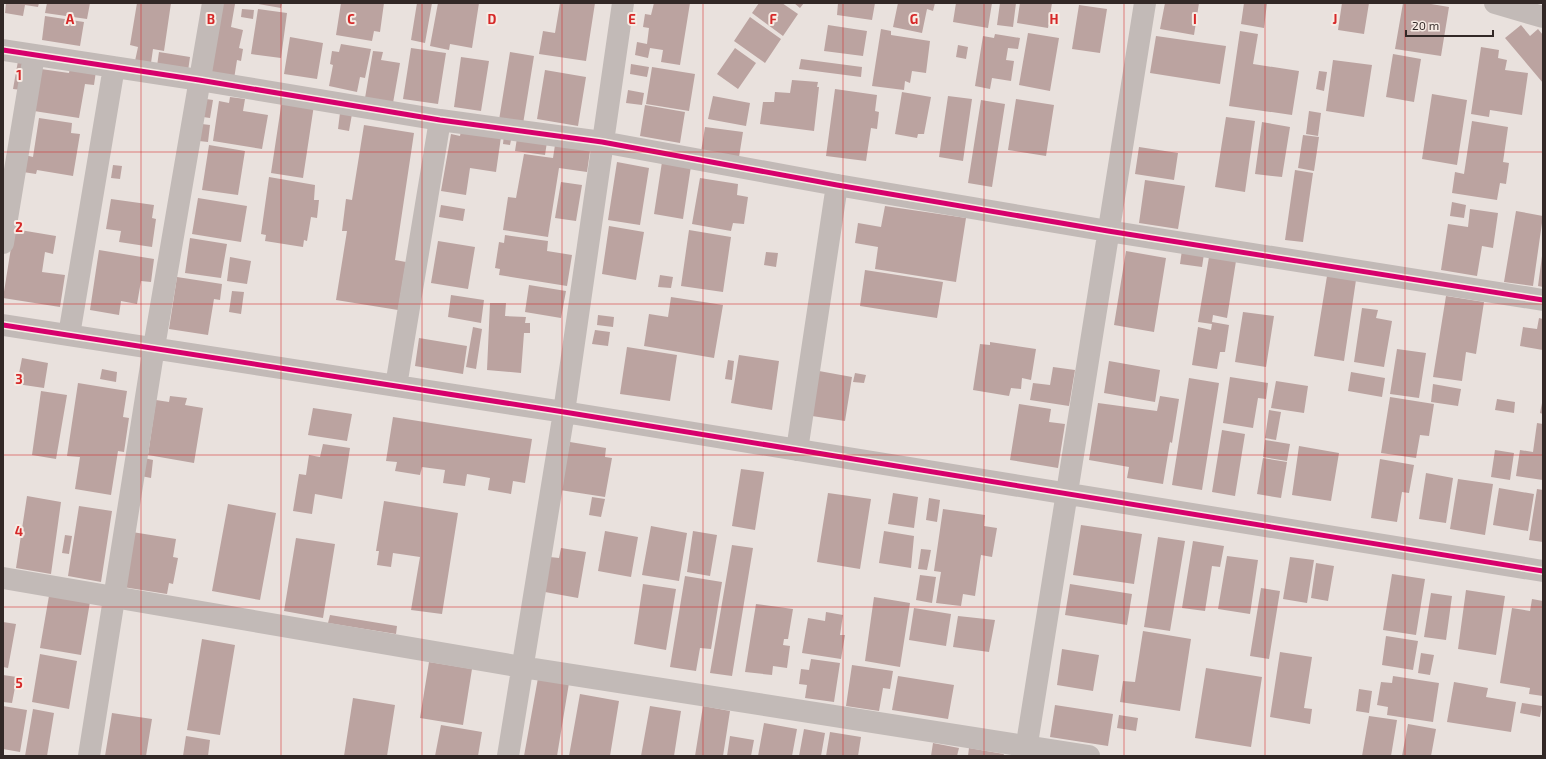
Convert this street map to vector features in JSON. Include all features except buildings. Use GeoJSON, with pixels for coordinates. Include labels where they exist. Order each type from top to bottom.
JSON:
{"type":"FeatureCollection","features":[{"type":"Feature","properties":{"kind":"street"},"geometry":{"type":"LineString","coordinates":[[89,756],[154,347],[213,3]]}},
{"type":"Feature","properties":{"kind":"street"},"geometry":{"type":"LineString","coordinates":[[508,756],[564,412],[623,3]]}},
{"type":"Feature","properties":{"kind":"street"},"geometry":{"type":"LineString","coordinates":[[1026,751],[1145,3]]}},
{"type":"Feature","properties":{"kind":"street"},"geometry":{"type":"LineString","coordinates":[[1495,3],[1522,7],[1543,17]]}},
{"type":"Feature","properties":{"kind":"street"},"geometry":{"type":"LineString","coordinates":[[3,50],[199,80],[440,120],[602,142],[837,185],[1108,231],[1543,300]]}},
{"type":"Feature","properties":{"kind":"street"},"geometry":{"type":"LineString","coordinates":[[3,243],[34,55]]}},
{"type":"Feature","properties":{"kind":"street"},"geometry":{"type":"LineString","coordinates":[[69,336],[114,67]]}},
{"type":"Feature","properties":{"kind":"street"},"geometry":{"type":"LineString","coordinates":[[396,386],[440,120]]}},
{"type":"Feature","properties":{"kind":"street"},"geometry":{"type":"LineString","coordinates":[[797,450],[837,185]]}},
{"type":"Feature","properties":{"kind":"street"},"geometry":{"type":"LineString","coordinates":[[3,325],[69,336],[154,347],[564,412],[1543,571]]}},
{"type":"Feature","properties":{"kind":"street"},"geometry":{"type":"LineString","coordinates":[[3,578],[522,667],[1026,751],[1089,756]]}},
{"type":"Feature","properties":{"kind":"cycle path"},"geometry":{"type":"LineString","coordinates":[[3,50],[199,80],[440,120],[602,142],[837,185],[1108,231],[1543,300]]}},
{"type":"Feature","properties":{"kind":"cycle path"},"geometry":{"type":"LineString","coordinates":[[3,325],[564,412],[1543,571]]}}]}
